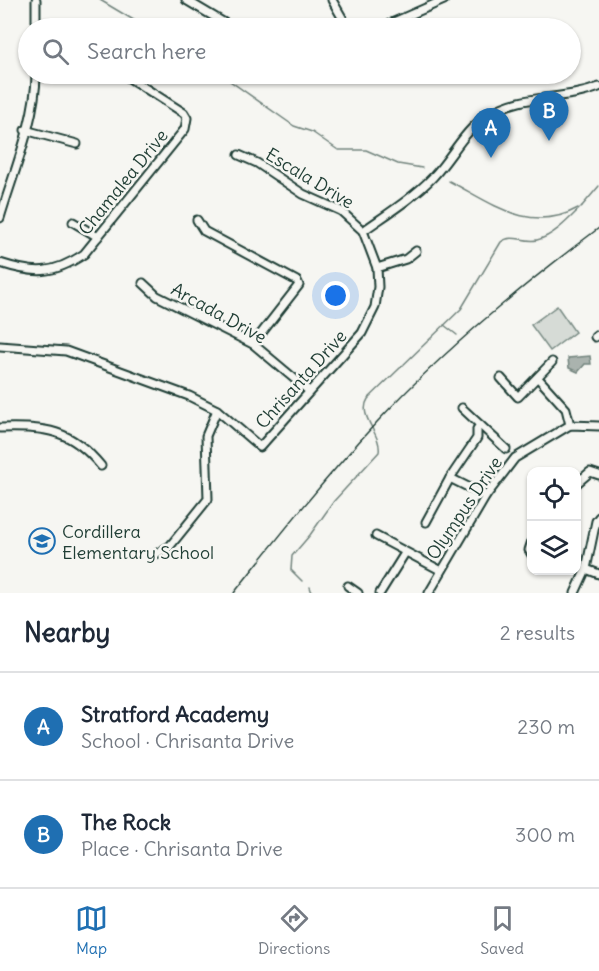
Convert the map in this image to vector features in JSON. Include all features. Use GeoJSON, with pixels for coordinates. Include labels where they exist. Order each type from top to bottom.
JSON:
{"type":"FeatureCollection","features":[{"type":"Feature","properties":{"kind":"street"},"geometry":{"type":"LineString","coordinates":[[36,0],[36,18]]}},
{"type":"Feature","properties":{"kind":"street"},"geometry":{"type":"LineString","coordinates":[[186,0],[216,18]]}},
{"type":"Feature","properties":{"kind":"street"},"geometry":{"type":"LineString","coordinates":[[332,0],[342,18]]}},
{"type":"Feature","properties":{"kind":"street"},"geometry":{"type":"LineString","coordinates":[[403,18],[444,0]]}},
{"type":"Feature","properties":{"kind":"street"},"geometry":{"type":"LineString","coordinates":[[0,218],[36,84]]}},
{"type":"Feature","properties":{"kind":"street","name":"Chamalea Drive"},"geometry":{"type":"LineString","coordinates":[[0,263],[21,270],[51,270],[67,266],[84,254],[187,123],[187,118],[180,111],[138,84]]}},
{"type":"Feature","properties":{"kind":"street"},"geometry":{"type":"LineString","coordinates":[[363,231],[414,194],[433,177],[467,133],[487,115],[513,102],[536,97],[569,95],[599,87]]}},
{"type":"Feature","properties":{"kind":"street"},"geometry":{"type":"LineString","coordinates":[[25,130],[77,144]]}},
{"type":"Feature","properties":{"kind":"street","name":"Escala Drive"},"geometry":{"type":"LineString","coordinates":[[239,155],[257,163],[303,194],[341,211],[363,231]]}},
{"type":"Feature","properties":{"kind":"street"},"geometry":{"type":"LineString","coordinates":[[196,220],[204,231],[297,281],[299,285],[253,344]]}},
{"type":"Feature","properties":{"kind":"street"},"geometry":{"type":"LineString","coordinates":[[73,222],[98,237]]}},
{"type":"Feature","properties":{"kind":"street","name":"Chrisanta Drive"},"geometry":{"type":"LineString","coordinates":[[0,346],[66,351],[189,396],[217,410],[260,447],[362,333],[375,307],[378,287],[377,268],[363,231]]}},
{"type":"Feature","properties":{"kind":"street"},"geometry":{"type":"LineString","coordinates":[[377,268],[406,259],[416,251]]}},
{"type":"Feature","properties":{"kind":"street","name":"Arcada Drive"},"geometry":{"type":"LineString","coordinates":[[143,283],[157,296],[253,344],[309,391]]}},
{"type":"Feature","properties":{"kind":"street"},"geometry":{"type":"LineString","coordinates":[[501,378],[518,397],[552,363]]}},
{"type":"Feature","properties":{"kind":"street"},"geometry":{"type":"LineString","coordinates":[[538,378],[566,409],[570,425],[599,426]]}},
{"type":"Feature","properties":{"kind":"street"},"geometry":{"type":"LineString","coordinates":[[462,408],[506,449]]}},
{"type":"Feature","properties":{"kind":"street"},"geometry":{"type":"LineString","coordinates":[[156,554],[170,546],[208,499],[206,436],[217,410]]}},
{"type":"Feature","properties":{"kind":"street"},"geometry":{"type":"LineString","coordinates":[[477,438],[477,429],[480,425]]}},
{"type":"Feature","properties":{"kind":"street","name":"Olympus Drive"},"geometry":{"type":"LineString","coordinates":[[429,593],[440,570],[486,496],[515,458],[570,425]]}},
{"type":"Feature","properties":{"kind":"street"},"geometry":{"type":"LineString","coordinates":[[0,428],[53,430],[84,446],[101,466]]}},
{"type":"Feature","properties":{"kind":"street"},"geometry":{"type":"LineString","coordinates":[[426,522],[450,477],[477,438],[488,433]]}},
{"type":"Feature","properties":{"kind":"street"},"geometry":{"type":"LineString","coordinates":[[581,480],[590,472],[599,475]]}},
{"type":"Feature","properties":{"kind":"street"},"geometry":{"type":"LineString","coordinates":[[450,477],[486,496]]}},
{"type":"Feature","properties":{"kind":"street"},"geometry":{"type":"LineString","coordinates":[[576,593],[599,517]]}},
{"type":"Feature","properties":{"kind":"street"},"geometry":{"type":"LineString","coordinates":[[376,536],[440,570]]}},
{"type":"Feature","properties":{"kind":"street"},"geometry":{"type":"LineString","coordinates":[[380,593],[405,553]]}},
{"type":"Feature","properties":{"kind":"street"},"geometry":{"type":"LineString","coordinates":[[585,569],[599,574]]}},
{"type":"Feature","properties":{"kind":"street"},"geometry":{"type":"LineString","coordinates":[[348,586],[358,593]]}},
{"type":"Feature","properties":{"kind":"shaded area"},"geometry":{"type":"Polygon","coordinates":[[[557,306],[575,332],[550,351],[531,325],[557,306]]]}},
{"type":"Feature","properties":{"kind":"shaded area"},"geometry":{"type":"Polygon","coordinates":[[[590,356],[591,364],[585,364],[578,372],[569,368],[568,358],[590,356]]]}},
{"type":"Feature","properties":{"kind":"waterway"},"geometry":{"type":"LineString","coordinates":[[100,0],[130,18]]}},
{"type":"Feature","properties":{"kind":"waterway"},"geometry":{"type":"LineString","coordinates":[[234,84],[294,126],[312,132],[338,150],[366,150],[398,164],[422,168]]}},
{"type":"Feature","properties":{"kind":"waterway"},"geometry":{"type":"LineString","coordinates":[[449,181],[495,206],[527,217],[543,218],[578,208]]}},
{"type":"Feature","properties":{"kind":"waterway"},"geometry":{"type":"LineString","coordinates":[[582,206],[599,186]]}},
{"type":"Feature","properties":{"kind":"waterway"},"geometry":{"type":"LineString","coordinates":[[302,581],[291,570],[292,556],[334,501],[379,452],[377,439],[367,418],[365,405],[368,399],[461,309],[501,242],[509,238],[532,241],[550,235],[582,206]]}},
{"type":"Feature","properties":{"kind":"waterway"},"geometry":{"type":"LineString","coordinates":[[444,325],[457,335]]}},
{"type":"Feature","properties":{"kind":"waterway"},"geometry":{"type":"LineString","coordinates":[[310,587],[312,593]]}},
{"type":"Feature","properties":{"kind":"railway"},"geometry":{"type":"LineString","coordinates":[[234,593],[321,485],[403,395],[484,320],[599,228]]}},
{"type":"Feature","properties":{"kind":"place","name":"The Rock"},"geometry":{"type":"Point","coordinates":[549,141]}},
{"type":"Feature","properties":{"kind":"place","name":"Stratford Academy"},"geometry":{"type":"Point","coordinates":[491,158]}},
{"type":"Feature","properties":{"kind":"place","name":"Cordillera Elementary School"},"geometry":{"type":"Point","coordinates":[42,541]}}]}
